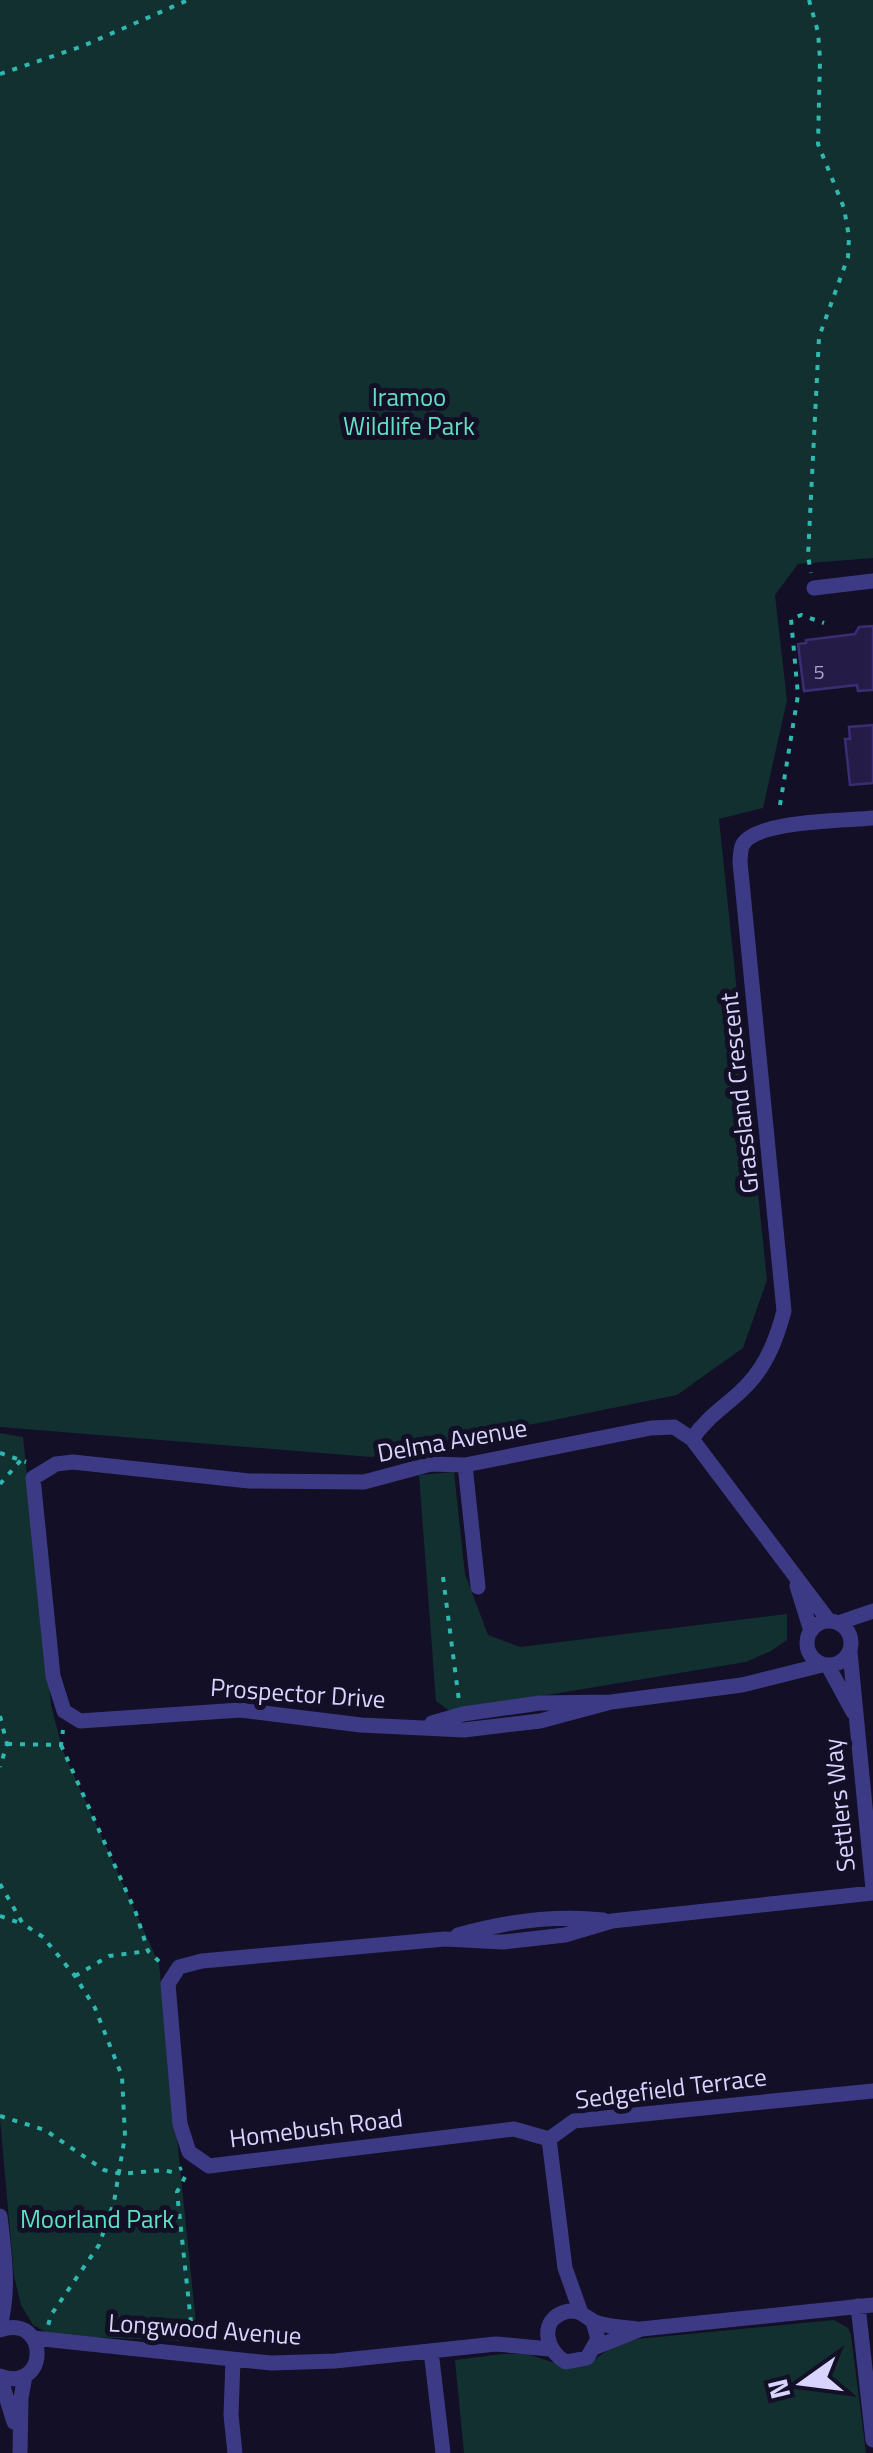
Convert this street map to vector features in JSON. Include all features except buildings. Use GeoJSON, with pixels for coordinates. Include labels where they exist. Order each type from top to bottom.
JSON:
{"type":"FeatureCollection","features":[{"type":"Feature","properties":{"kind":"street"},"geometry":{"type":"LineString","coordinates":[[814,588],[873,580]]}},
{"type":"Feature","properties":{"kind":"street","name":"Grassland Crescent"},"geometry":{"type":"LineString","coordinates":[[692,1439],[712,1413],[748,1384],[765,1362],[784,1311],[740,862],[742,847],[750,836],[768,828],[873,818]]}},
{"type":"Feature","properties":{"kind":"street","name":"Delma Avenue"},"geometry":{"type":"LineString","coordinates":[[44,1469],[73,1462],[307,1484],[364,1482],[431,1464],[464,1464],[667,1426],[692,1439]]}},
{"type":"Feature","properties":{"kind":"street"},"geometry":{"type":"LineString","coordinates":[[692,1439],[794,1578],[848,1632],[851,1649]]}},
{"type":"Feature","properties":{"kind":"street"},"geometry":{"type":"LineString","coordinates":[[464,1464],[478,1588]]}},
{"type":"Feature","properties":{"kind":"street","name":"Prospector Drive"},"geometry":{"type":"LineString","coordinates":[[44,1469],[33,1478],[32,1486],[53,1676],[64,1711],[80,1721],[240,1710],[361,1725],[423,1726],[464,1714],[540,1704],[611,1702],[742,1685],[825,1665]]}},
{"type":"Feature","properties":{"kind":"street"},"geometry":{"type":"LineString","coordinates":[[794,1578],[810,1656],[825,1665],[841,1662],[873,1619]]}},
{"type":"Feature","properties":{"kind":"street"},"geometry":{"type":"LineString","coordinates":[[767,1679],[793,1659],[809,1637],[834,1622],[873,1611]]}},
{"type":"Feature","properties":{"kind":"street","name":"Settlers Way"},"geometry":{"type":"LineString","coordinates":[[851,1649],[873,1891]]}},
{"type":"Feature","properties":{"kind":"street","name":"Settlers Way"},"geometry":{"type":"LineString","coordinates":[[825,1665],[855,1716]]}},
{"type":"Feature","properties":{"kind":"street","name":"Homebush Road"},"geometry":{"type":"LineString","coordinates":[[549,2139],[514,2129],[209,2166],[189,2152],[180,2124],[168,1984],[179,1967],[202,1961],[445,1939],[500,1922],[564,1916],[612,1920],[873,1891]]}},
{"type":"Feature","properties":{"kind":"street","name":"Sedgefield Terrace"},"geometry":{"type":"LineString","coordinates":[[588,2317],[565,2268],[549,2139],[574,2121],[873,2091]]}},
{"type":"Feature","properties":{"kind":"street"},"geometry":{"type":"LineString","coordinates":[[0,2216],[6,2278],[0,2328]]}},
{"type":"Feature","properties":{"kind":"street","name":"Sedgefield Terrace"},"geometry":{"type":"LineString","coordinates":[[554,2320],[565,2268]]}},
{"type":"Feature","properties":{"kind":"street"},"geometry":{"type":"LineString","coordinates":[[6,2278],[36,2337],[38,2354],[37,2362],[25,2376],[20,2398],[19,2447]]}},
{"type":"Feature","properties":{"kind":"street"},"geometry":{"type":"LineString","coordinates":[[596,2347],[640,2329],[866,2305],[873,2440]]}},
{"type":"Feature","properties":{"kind":"street"},"geometry":{"type":"LineString","coordinates":[[588,2317],[598,2338],[596,2347],[587,2358],[574,2362],[560,2359],[550,2349],[554,2320],[588,2317],[640,2329]]}},
{"type":"Feature","properties":{"kind":"street","name":"Longwood Avenue"},"geometry":{"type":"LineString","coordinates":[[496,2344],[554,2320]]}},
{"type":"Feature","properties":{"kind":"street","name":"Longwood Avenue"},"geometry":{"type":"LineString","coordinates":[[0,2328],[12,2327],[36,2337],[90,2346],[298,2363],[496,2344],[550,2349]]}},
{"type":"Feature","properties":{"kind":"street","name":"Longwood Avenue"},"geometry":{"type":"LineString","coordinates":[[37,2362],[90,2346]]}},
{"type":"Feature","properties":{"kind":"street"},"geometry":{"type":"LineString","coordinates":[[431,2350],[442,2453]]}},
{"type":"Feature","properties":{"kind":"street"},"geometry":{"type":"LineString","coordinates":[[233,2360],[230,2394],[235,2453]]}},
{"type":"Feature","properties":{"kind":"street"},"geometry":{"type":"LineString","coordinates":[[19,2447],[0,2376],[25,2376]]}},
{"type":"Feature","properties":{"kind":"path"},"geometry":{"type":"LineString","coordinates":[[0,74],[83,46],[188,0]]}},
{"type":"Feature","properties":{"kind":"path"},"geometry":{"type":"LineString","coordinates":[[809,0],[820,59],[818,144],[844,208],[848,237],[848,257],[820,337],[808,556],[814,588]]}},
{"type":"Feature","properties":{"kind":"path"},"geometry":{"type":"LineString","coordinates":[[780,805],[798,696],[791,619],[801,616],[824,623]]}},
{"type":"Feature","properties":{"kind":"path"},"geometry":{"type":"LineString","coordinates":[[0,1453],[24,1461],[0,1484]]}},
{"type":"Feature","properties":{"kind":"path"},"geometry":{"type":"LineString","coordinates":[[444,1578],[459,1701]]}},
{"type":"Feature","properties":{"kind":"path"},"geometry":{"type":"LineString","coordinates":[[0,1716],[6,1744],[0,1767]]}},
{"type":"Feature","properties":{"kind":"path"},"geometry":{"type":"LineString","coordinates":[[65,1728],[62,1744],[136,1913],[148,1951],[165,1967]]}},
{"type":"Feature","properties":{"kind":"path"},"geometry":{"type":"LineString","coordinates":[[6,1744],[62,1744]]}},
{"type":"Feature","properties":{"kind":"path"},"geometry":{"type":"LineString","coordinates":[[0,1884],[22,1924]]}},
{"type":"Feature","properties":{"kind":"path"},"geometry":{"type":"LineString","coordinates":[[0,1916],[43,1938],[75,1976],[95,2008],[122,2076],[125,2136],[121,2174],[99,2244],[36,2337]]}},
{"type":"Feature","properties":{"kind":"path"},"geometry":{"type":"LineString","coordinates":[[75,1976],[109,1956],[148,1951]]}},
{"type":"Feature","properties":{"kind":"path"},"geometry":{"type":"LineString","coordinates":[[0,2116],[45,2130],[91,2164],[121,2174],[172,2172],[200,2160]]}},
{"type":"Feature","properties":{"kind":"path"},"geometry":{"type":"LineString","coordinates":[[185,2176],[177,2192],[192,2332]]}},
{"type":"Feature","properties":{"kind":"green space","name":"Iramoo Wildlife Park"},"geometry":{"type":"Polygon","coordinates":[[[0,0],[873,0],[873,558],[798,564],[775,595],[787,700],[763,808],[719,819],[767,1280],[743,1348],[677,1395],[371,1457],[0,1427],[0,0]]]}},
{"type":"Feature","properties":{"kind":"green space","name":"Moorland Park"},"geometry":{"type":"Polygon","coordinates":[[[0,1433],[23,1437],[51,1705],[63,1751],[159,1964],[198,2342],[51,2335],[33,2325],[21,2305],[14,2276],[0,2119],[0,1433]]]}},
{"type":"Feature","properties":{"kind":"green space"},"geometry":{"type":"Polygon","coordinates":[[[454,1472],[465,1574],[488,1635],[520,1647],[787,1614],[787,1640],[746,1662],[450,1711],[436,1701],[419,1475],[454,1472]]]}},
{"type":"Feature","properties":{"kind":"green space"},"geometry":{"type":"Polygon","coordinates":[[[834,2320],[848,2328],[851,2335],[866,2453],[464,2453],[455,2360],[527,2354],[567,2367],[586,2365],[614,2346],[637,2339],[834,2320]]]}}]}
